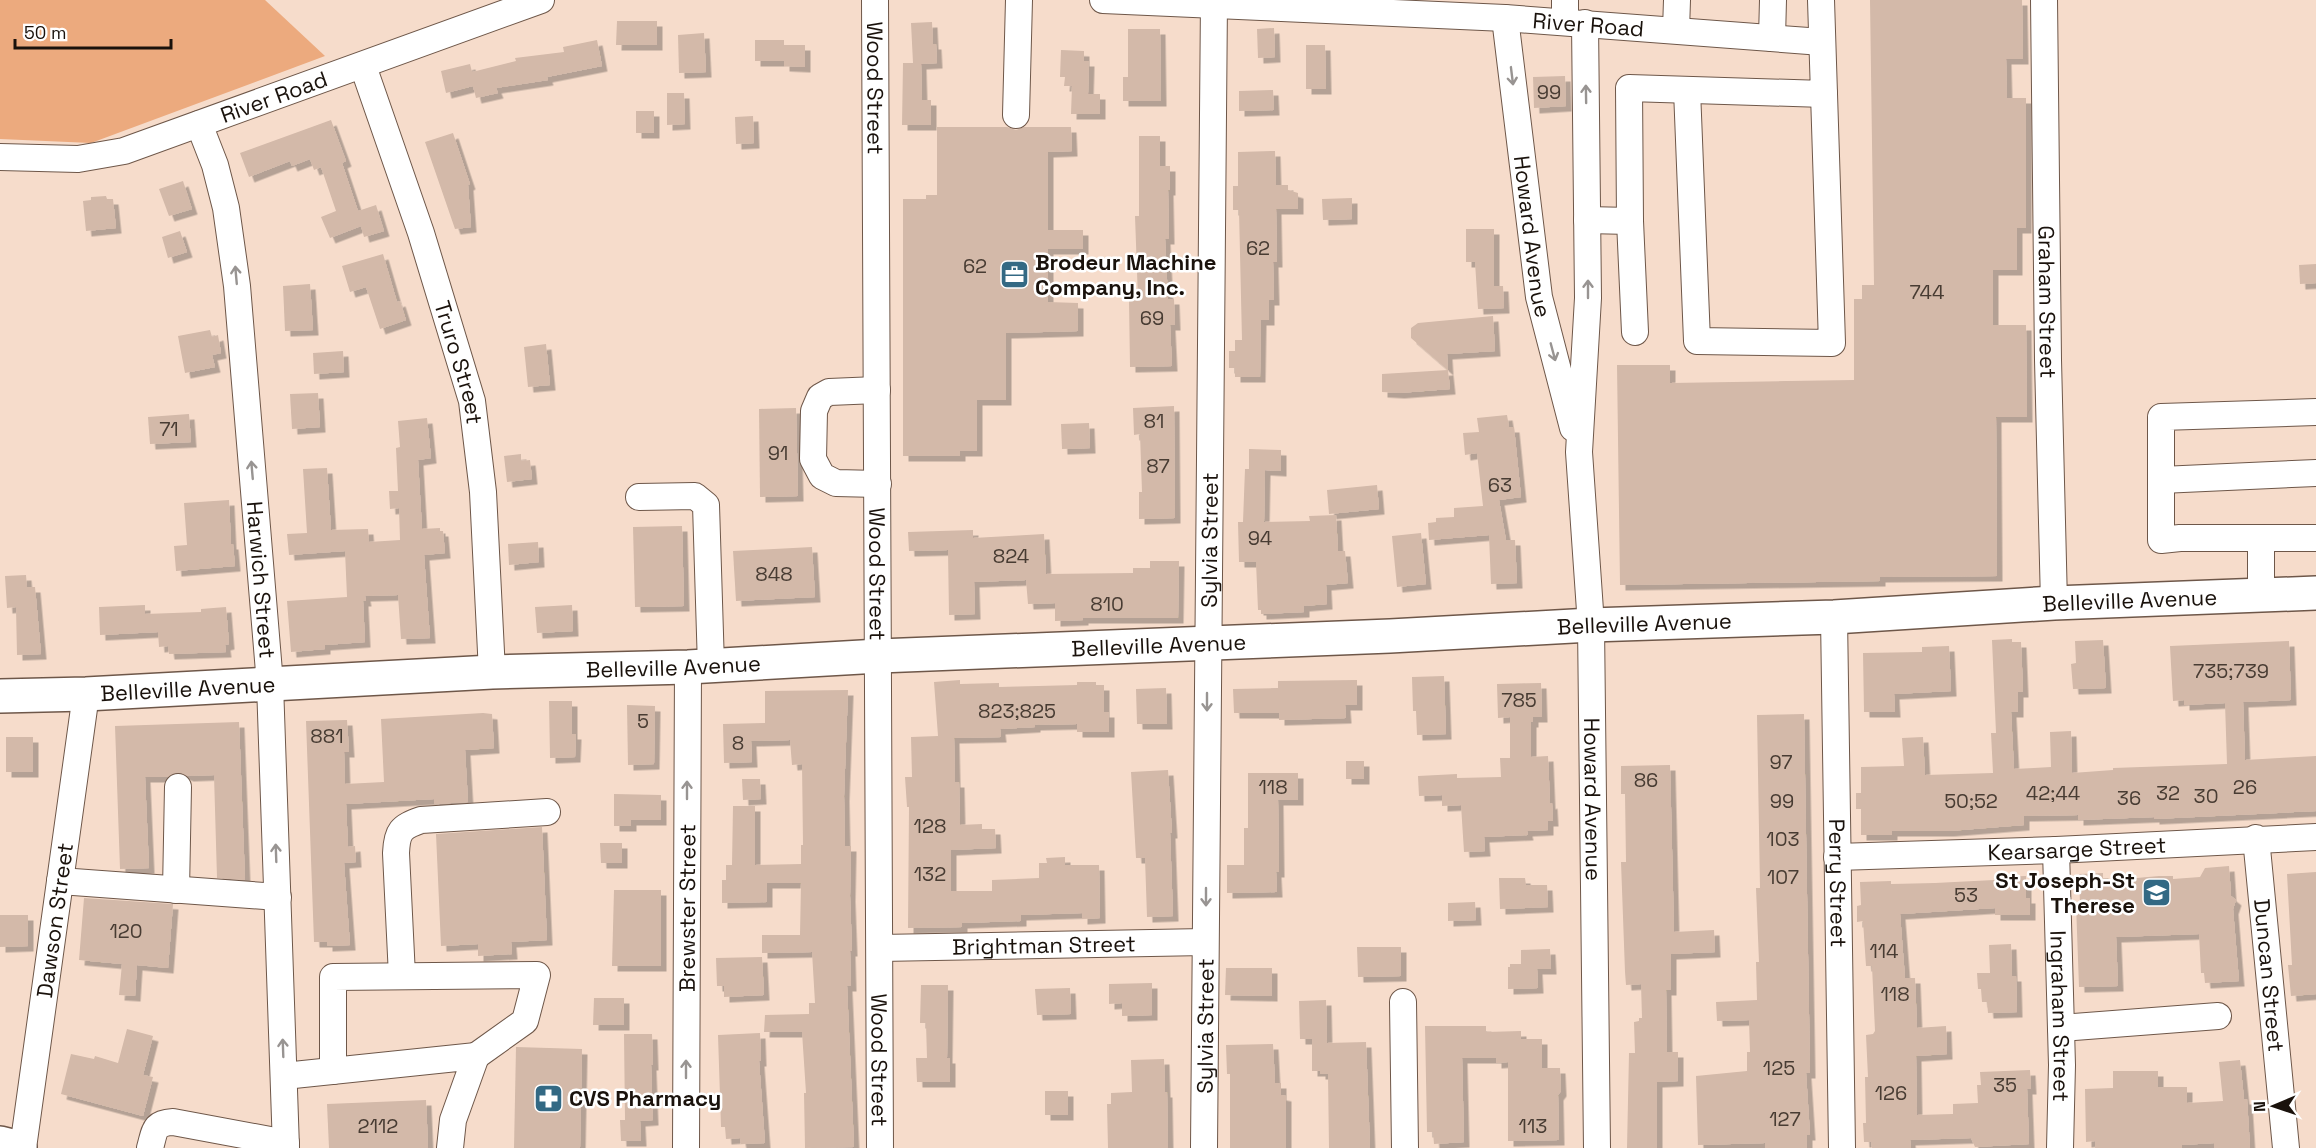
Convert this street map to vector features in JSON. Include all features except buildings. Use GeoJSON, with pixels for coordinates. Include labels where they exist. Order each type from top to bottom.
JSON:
{"type":"FeatureCollection","features":[{"type":"Feature","properties":{"kind":"main road","name":"Belleville Avenue"},"geometry":{"type":"LineString","coordinates":[[0,696],[86,694],[492,672],[699,666],[1592,625],[1834,617],[2054,603],[2316,593]]}},
{"type":"Feature","properties":{"kind":"main road"},"geometry":{"type":"LineString","coordinates":[[0,1143],[22,1148]]}},
{"type":"Feature","properties":{"kind":"street","name":"River Road"},"geometry":{"type":"LineString","coordinates":[[0,157],[78,159],[109,155],[363,66],[541,0]]}},
{"type":"Feature","properties":{"kind":"street","name":"Wood Street"},"geometry":{"type":"LineString","coordinates":[[875,0],[880,1148]]}},
{"type":"Feature","properties":{"kind":"street"},"geometry":{"type":"LineString","coordinates":[[1016,116],[1019,0]]}},
{"type":"Feature","properties":{"kind":"street","name":"River Road"},"geometry":{"type":"LineString","coordinates":[[1103,0],[1468,8],[1506,18],[1572,15],[1676,30],[1822,42]]}},
{"type":"Feature","properties":{"kind":"street"},"geometry":{"type":"LineString","coordinates":[[1676,30],[1677,0]]}},
{"type":"Feature","properties":{"kind":"street"},"geometry":{"type":"LineString","coordinates":[[1772,38],[1773,0]]}},
{"type":"Feature","properties":{"kind":"street"},"geometry":{"type":"LineString","coordinates":[[1687,90],[1696,341],[1832,344],[1821,0]]}},
{"type":"Feature","properties":{"kind":"street","name":"Graham Street"},"geometry":{"type":"LineString","coordinates":[[2044,0],[2048,360],[2054,603]]}},
{"type":"Feature","properties":{"kind":"street","name":"Sylvia Street"},"geometry":{"type":"LineString","coordinates":[[1204,1148],[1214,3]]}},
{"type":"Feature","properties":{"kind":"street","name":"Howard Avenue"},"geometry":{"type":"LineString","coordinates":[[1572,15],[1587,220],[1588,298],[1579,452],[1592,625],[1597,1148]]}},
{"type":"Feature","properties":{"kind":"street","name":"Howard Avenue"},"geometry":{"type":"LineString","coordinates":[[1506,18],[1539,297],[1579,452]]}},
{"type":"Feature","properties":{"kind":"street","name":"Truro Street"},"geometry":{"type":"LineString","coordinates":[[363,66],[421,233],[472,401],[484,503],[492,672]]}},
{"type":"Feature","properties":{"kind":"street"},"geometry":{"type":"LineString","coordinates":[[1635,332],[1630,222],[1629,88],[1824,94]]}},
{"type":"Feature","properties":{"kind":"street","name":"Harwich Street"},"geometry":{"type":"LineString","coordinates":[[199,124],[220,184],[234,257],[270,684],[286,1145]]}},
{"type":"Feature","properties":{"kind":"street"},"geometry":{"type":"LineString","coordinates":[[1587,220],[1630,222]]}},
{"type":"Feature","properties":{"kind":"street"},"geometry":{"type":"LineString","coordinates":[[877,390],[829,392],[820,397],[814,411],[813,459],[822,476],[836,483],[878,484]]}},
{"type":"Feature","properties":{"kind":"street"},"geometry":{"type":"LineString","coordinates":[[2316,412],[2161,417],[2161,540],[2316,538]]}},
{"type":"Feature","properties":{"kind":"street"},"geometry":{"type":"LineString","coordinates":[[2161,480],[2316,473]]}},
{"type":"Feature","properties":{"kind":"street","name":"Brewster Street"},"geometry":{"type":"LineString","coordinates":[[639,497],[695,496],[706,505],[699,666],[686,1148]]}},
{"type":"Feature","properties":{"kind":"street"},"geometry":{"type":"LineString","coordinates":[[2261,538],[2261,595]]}},
{"type":"Feature","properties":{"kind":"street","name":"Perry Street"},"geometry":{"type":"LineString","coordinates":[[1834,617],[1842,1148]]}},
{"type":"Feature","properties":{"kind":"street","name":"Dawson Street"},"geometry":{"type":"LineString","coordinates":[[22,1148],[86,694]]}},
{"type":"Feature","properties":{"kind":"street"},"geometry":{"type":"LineString","coordinates":[[176,890],[178,787]]}},
{"type":"Feature","properties":{"kind":"street"},"geometry":{"type":"LineString","coordinates":[[402,976],[396,853],[397,838],[405,826],[421,820],[548,812]]}},
{"type":"Feature","properties":{"kind":"street","name":"Kearsarge Street"},"geometry":{"type":"LineString","coordinates":[[1838,857],[2056,850],[2256,838],[2316,837]]}},
{"type":"Feature","properties":{"kind":"street","name":"Duncan Street"},"geometry":{"type":"LineString","coordinates":[[2256,838],[2286,1148]]}},
{"type":"Feature","properties":{"kind":"street","name":"Ingraham Street"},"geometry":{"type":"LineString","coordinates":[[2056,850],[2061,1028],[2060,1148]]}},
{"type":"Feature","properties":{"kind":"street"},"geometry":{"type":"LineString","coordinates":[[60,881],[278,897]]}},
{"type":"Feature","properties":{"kind":"street","name":"Brightman Street"},"geometry":{"type":"LineString","coordinates":[[880,948],[1205,942]]}},
{"type":"Feature","properties":{"kind":"street"},"geometry":{"type":"LineString","coordinates":[[284,1076],[333,1071],[476,1056],[525,1021],[537,975],[333,977],[333,1071]]}},
{"type":"Feature","properties":{"kind":"street"},"geometry":{"type":"LineString","coordinates":[[1403,1002],[1404,1148]]}},
{"type":"Feature","properties":{"kind":"street"},"geometry":{"type":"LineString","coordinates":[[2061,1028],[2218,1016]]}},
{"type":"Feature","properties":{"kind":"street"},"geometry":{"type":"LineString","coordinates":[[450,1148],[453,1120],[476,1056]]}},
{"type":"Feature","properties":{"kind":"street"},"geometry":{"type":"LineString","coordinates":[[453,1120],[468,1148]]}},
{"type":"Feature","properties":{"kind":"street"},"geometry":{"type":"LineString","coordinates":[[150,1148],[156,1126],[162,1122],[173,1122],[286,1145]]}},
{"type":"Feature","properties":{"kind":"shaded area"},"geometry":{"type":"Polygon","coordinates":[[[0,0],[265,0],[325,56],[91,143],[0,139],[0,0]]]}},
{"type":"Feature","properties":{"kind":"place","name":"Brodeur Machine Company, Inc."},"geometry":{"type":"Point","coordinates":[1014,275]}},
{"type":"Feature","properties":{"kind":"place","name":"St Joseph-St Therese"},"geometry":{"type":"Point","coordinates":[2156,893]}},
{"type":"Feature","properties":{"kind":"place","name":"CVS Pharmacy"},"geometry":{"type":"Point","coordinates":[548,1098]}}]}
